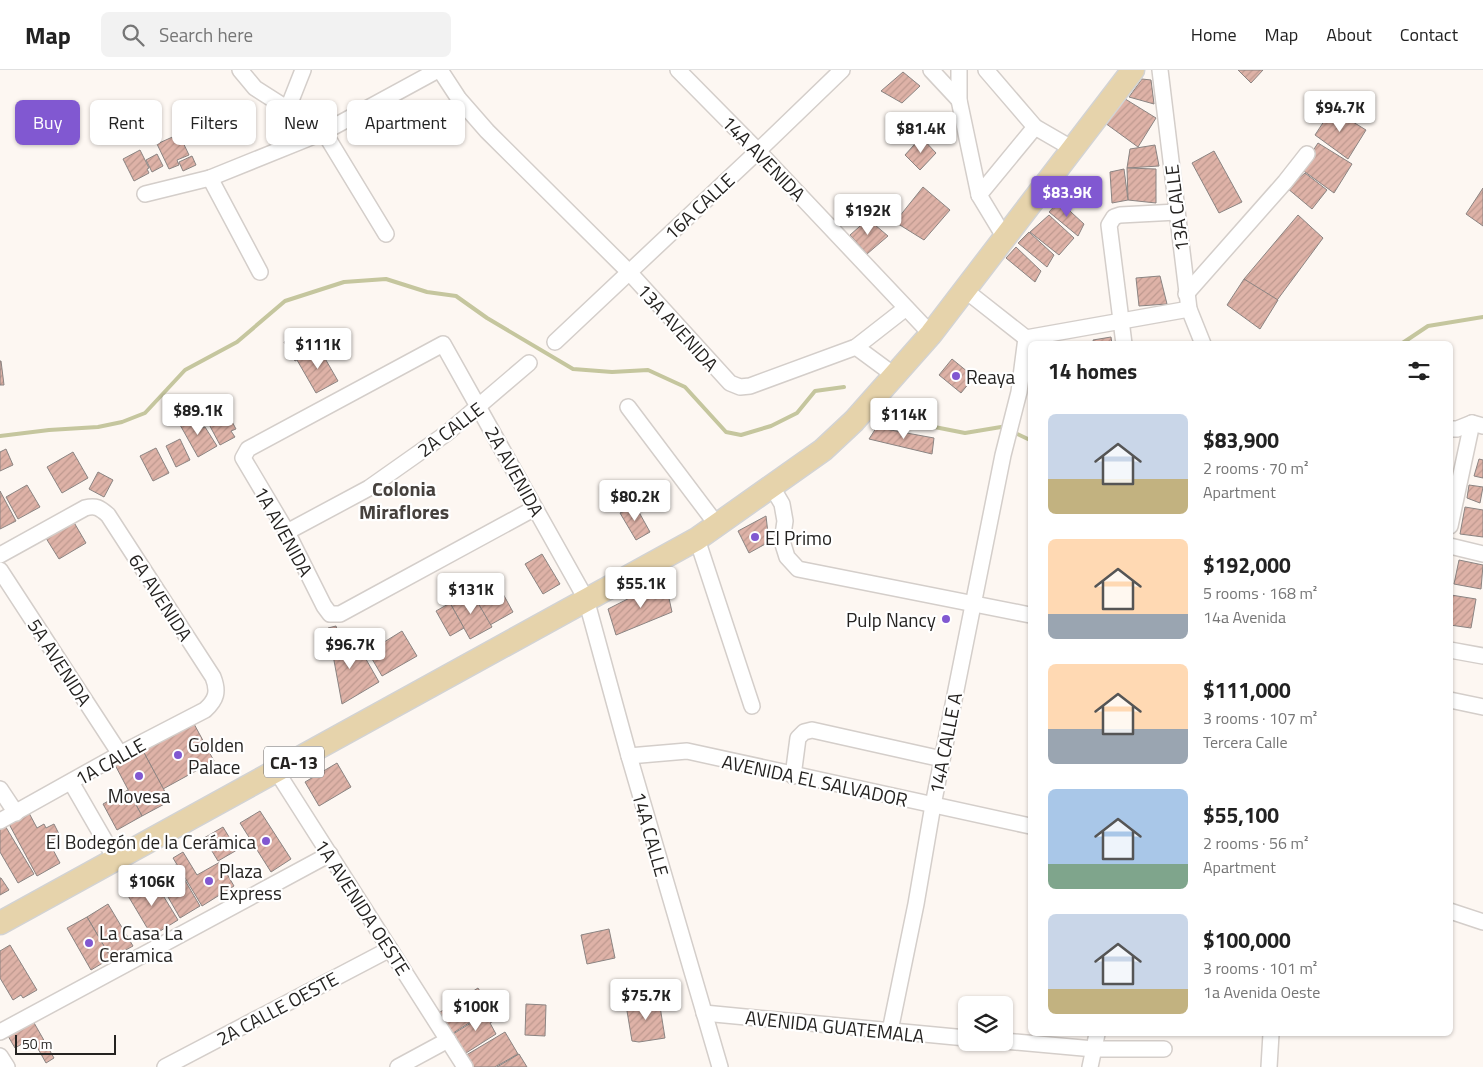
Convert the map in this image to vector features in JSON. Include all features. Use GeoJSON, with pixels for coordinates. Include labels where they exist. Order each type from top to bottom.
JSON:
{"type":"FeatureCollection","features":[{"type":"Feature","properties":{"kind":"main road","name":"CA-13"},"geometry":{"type":"LineString","coordinates":[[0,923],[697,539],[823,450],[854,421],[931,334],[1133,70]]}},
{"type":"Feature","properties":{"kind":"street"},"geometry":{"type":"LineString","coordinates":[[240,70],[255,88],[275,100]]}},
{"type":"Feature","properties":{"kind":"street"},"geometry":{"type":"LineString","coordinates":[[291,100],[303,70]]}},
{"type":"Feature","properties":{"kind":"street"},"geometry":{"type":"LineString","coordinates":[[337,125],[439,70]]}},
{"type":"Feature","properties":{"kind":"street","name":"13A AVENIDA"},"geometry":{"type":"LineString","coordinates":[[439,70],[459,99],[487,131],[629,272],[725,380],[734,386],[750,386],[856,347],[906,308]]}},
{"type":"Feature","properties":{"kind":"street","name":"14A AVENIDA"},"geometry":{"type":"LineString","coordinates":[[678,70],[758,151],[931,334]]}},
{"type":"Feature","properties":{"kind":"street","name":"16A CALLE"},"geometry":{"type":"LineString","coordinates":[[555,342],[842,70]]}},
{"type":"Feature","properties":{"kind":"street"},"geometry":{"type":"LineString","coordinates":[[931,70],[959,100]]}},
{"type":"Feature","properties":{"kind":"street"},"geometry":{"type":"LineString","coordinates":[[959,70],[959,100],[979,195],[1004,238]]}},
{"type":"Feature","properties":{"kind":"street"},"geometry":{"type":"LineString","coordinates":[[986,70],[1035,128],[1073,149]]}},
{"type":"Feature","properties":{"kind":"street","name":"13A CALLE"},"geometry":{"type":"LineString","coordinates":[[1160,70],[1186,294],[1189,309],[1202,341]]}},
{"type":"Feature","properties":{"kind":"street"},"geometry":{"type":"LineString","coordinates":[[979,195],[1035,128]]}},
{"type":"Feature","properties":{"kind":"street"},"geometry":{"type":"LineString","coordinates":[[145,194],[210,178],[292,145]]}},
{"type":"Feature","properties":{"kind":"street"},"geometry":{"type":"LineString","coordinates":[[332,145],[386,234]]}},
{"type":"Feature","properties":{"kind":"street"},"geometry":{"type":"LineString","coordinates":[[1186,294],[1307,154]]}},
{"type":"Feature","properties":{"kind":"street"},"geometry":{"type":"LineString","coordinates":[[210,178],[260,272]]}},
{"type":"Feature","properties":{"kind":"street"},"geometry":{"type":"LineString","coordinates":[[1124,341],[1110,225],[1114,217],[1120,215],[1177,212]]}},
{"type":"Feature","properties":{"kind":"street"},"geometry":{"type":"LineString","coordinates":[[965,290],[1026,338],[1189,309]]}},
{"type":"Feature","properties":{"kind":"street"},"geometry":{"type":"LineString","coordinates":[[1024,396],[1026,338]]}},
{"type":"Feature","properties":{"kind":"street","name":"2A AVENIDA"},"geometry":{"type":"LineString","coordinates":[[243,458],[248,449],[443,344],[586,599]]}},
{"type":"Feature","properties":{"kind":"street"},"geometry":{"type":"LineString","coordinates":[[856,347],[894,376]]}},
{"type":"Feature","properties":{"kind":"street","name":"2A CALLE"},"geometry":{"type":"LineString","coordinates":[[287,532],[369,488],[447,433],[480,407],[529,363]]}},
{"type":"Feature","properties":{"kind":"street","name":"14A CALLE A"},"geometry":{"type":"LineString","coordinates":[[890,1032],[1002,456],[1012,415],[1024,396]]}},
{"type":"Feature","properties":{"kind":"street"},"geometry":{"type":"LineString","coordinates":[[628,407],[717,525]]}},
{"type":"Feature","properties":{"kind":"street"},"geometry":{"type":"LineString","coordinates":[[1453,429],[1477,424],[1453,515]]}},
{"type":"Feature","properties":{"kind":"street","name":"1A AVENIDA"},"geometry":{"type":"LineString","coordinates":[[243,458],[287,532],[324,606],[330,614],[340,614],[535,508]]}},
{"type":"Feature","properties":{"kind":"street"},"geometry":{"type":"LineString","coordinates":[[772,487],[782,504],[785,521],[782,542],[787,558],[798,569],[1028,614]]}},
{"type":"Feature","properties":{"kind":"street","name":"6A AVENIDA"},"geometry":{"type":"LineString","coordinates":[[0,555],[78,511],[94,506],[102,509],[108,515],[213,678],[217,687],[216,696]]}},
{"type":"Feature","properties":{"kind":"street"},"geometry":{"type":"LineString","coordinates":[[697,539],[752,706]]}},
{"type":"Feature","properties":{"kind":"street"},"geometry":{"type":"LineString","coordinates":[[1453,547],[1483,554]]}},
{"type":"Feature","properties":{"kind":"street","name":"5A AVENIDA"},"geometry":{"type":"LineString","coordinates":[[0,570],[120,754]]}},
{"type":"Feature","properties":{"kind":"street","name":"14A CALLE"},"geometry":{"type":"LineString","coordinates":[[586,599],[629,756],[720,1067]]}},
{"type":"Feature","properties":{"kind":"street"},"geometry":{"type":"LineString","coordinates":[[1453,651],[1483,656]]}},
{"type":"Feature","properties":{"kind":"street","name":"1A CALLE"},"geometry":{"type":"LineString","coordinates":[[0,821],[120,754],[205,710],[212,704],[216,696]]}},
{"type":"Feature","properties":{"kind":"street"},"geometry":{"type":"LineString","coordinates":[[1453,701],[1483,707]]}},
{"type":"Feature","properties":{"kind":"street"},"geometry":{"type":"LineString","coordinates":[[793,776],[798,738],[804,732],[812,730],[942,759]]}},
{"type":"Feature","properties":{"kind":"street","name":"AVENIDA EL SALVADOR"},"geometry":{"type":"LineString","coordinates":[[629,756],[687,751],[793,776],[1028,826]]}},
{"type":"Feature","properties":{"kind":"street","name":"1A AVENIDA OESTE"},"geometry":{"type":"LineString","coordinates":[[277,772],[465,1067]]}},
{"type":"Feature","properties":{"kind":"street"},"geometry":{"type":"LineString","coordinates":[[71,782],[116,860]]}},
{"type":"Feature","properties":{"kind":"street"},"geometry":{"type":"LineString","coordinates":[[0,789],[16,813]]}},
{"type":"Feature","properties":{"kind":"street"},"geometry":{"type":"LineString","coordinates":[[0,1032],[330,854]]}},
{"type":"Feature","properties":{"kind":"street"},"geometry":{"type":"LineString","coordinates":[[1453,912],[1483,922]]}},
{"type":"Feature","properties":{"kind":"street","name":"2A CALLE OESTE"},"geometry":{"type":"LineString","coordinates":[[165,1067],[390,949]]}},
{"type":"Feature","properties":{"kind":"street","name":"AVENIDA GUATEMALA"},"geometry":{"type":"LineString","coordinates":[[704,1013],[958,1037]]}},
{"type":"Feature","properties":{"kind":"street"},"geometry":{"type":"LineString","coordinates":[[1090,1067],[1097,1036]]}},
{"type":"Feature","properties":{"kind":"street"},"geometry":{"type":"LineString","coordinates":[[1269,1067],[1270,1036]]}},
{"type":"Feature","properties":{"kind":"street"},"geometry":{"type":"LineString","coordinates":[[398,1067],[448,1040]]}},
{"type":"Feature","properties":{"kind":"street"},"geometry":{"type":"LineString","coordinates":[[1013,1042],[1094,1049],[1164,1049]]}},
{"type":"Feature","properties":{"kind":"street"},"geometry":{"type":"LineString","coordinates":[[0,1056],[7,1067]]}},
{"type":"Feature","properties":{"kind":"building"},"geometry":{"type":"Polygon","coordinates":[[[1238,70],[1263,70],[1251,83],[1238,70]]]}},
{"type":"Feature","properties":{"kind":"building"},"geometry":{"type":"Polygon","coordinates":[[[903,72],[920,86],[902,103],[881,91],[903,72]]]}},
{"type":"Feature","properties":{"kind":"building"},"geometry":{"type":"Polygon","coordinates":[[[1142,79],[1151,80],[1154,104],[1129,97],[1142,79]]]}},
{"type":"Feature","properties":{"kind":"building"},"geometry":{"type":"Polygon","coordinates":[[[1122,97],[1156,118],[1138,147],[1105,123],[1122,97]]]}},
{"type":"Feature","properties":{"kind":"building"},"geometry":{"type":"Polygon","coordinates":[[[1332,109],[1366,130],[1348,159],[1315,135],[1332,109]]]}},
{"type":"Feature","properties":{"kind":"building"},"geometry":{"type":"Polygon","coordinates":[[[172,137],[172,145],[184,145],[189,155],[177,160],[179,165],[169,169],[157,145],[162,145],[162,142],[172,137]]]}},
{"type":"Feature","properties":{"kind":"building"},"geometry":{"type":"Polygon","coordinates":[[[921,137],[936,153],[920,170],[905,155],[921,137]]]}},
{"type":"Feature","properties":{"kind":"building"},"geometry":{"type":"Polygon","coordinates":[[[1318,143],[1352,164],[1334,193],[1301,169],[1318,143]]]}},
{"type":"Feature","properties":{"kind":"building"},"geometry":{"type":"Polygon","coordinates":[[[1155,145],[1159,166],[1127,168],[1130,149],[1155,145]]]}},
{"type":"Feature","properties":{"kind":"building"},"geometry":{"type":"Polygon","coordinates":[[[140,150],[149,168],[147,169],[149,173],[134,181],[123,159],[140,150]]]}},
{"type":"Feature","properties":{"kind":"building"},"geometry":{"type":"Polygon","coordinates":[[[1214,151],[1242,202],[1219,213],[1192,163],[1214,151]]]}},
{"type":"Feature","properties":{"kind":"building"},"geometry":{"type":"Polygon","coordinates":[[[157,154],[163,166],[152,172],[146,160],[157,154]]]}},
{"type":"Feature","properties":{"kind":"building"},"geometry":{"type":"Polygon","coordinates":[[[192,156],[196,165],[183,171],[179,162],[192,156]]]}},
{"type":"Feature","properties":{"kind":"building"},"geometry":{"type":"Polygon","coordinates":[[[1127,168],[1156,169],[1156,203],[1128,200],[1127,168]]]}},
{"type":"Feature","properties":{"kind":"building"},"geometry":{"type":"Polygon","coordinates":[[[1124,169],[1128,200],[1112,203],[1110,172],[1124,169]]]}},
{"type":"Feature","properties":{"kind":"building"},"geometry":{"type":"Polygon","coordinates":[[[1305,173],[1327,190],[1312,209],[1287,188],[1305,173]]]}},
{"type":"Feature","properties":{"kind":"building"},"geometry":{"type":"Polygon","coordinates":[[[923,187],[950,210],[924,240],[895,222],[923,187]]]}},
{"type":"Feature","properties":{"kind":"building"},"geometry":{"type":"Polygon","coordinates":[[[1483,188],[1483,226],[1466,214],[1483,188]]]}},
{"type":"Feature","properties":{"kind":"building"},"geometry":{"type":"Polygon","coordinates":[[[1059,201],[1084,224],[1078,236],[1049,212],[1059,201]]]}},
{"type":"Feature","properties":{"kind":"building"},"geometry":{"type":"Polygon","coordinates":[[[1049,215],[1074,238],[1059,255],[1030,232],[1049,215]]]}},
{"type":"Feature","properties":{"kind":"building"},"geometry":{"type":"Polygon","coordinates":[[[1298,215],[1323,238],[1275,303],[1244,279],[1298,215]]]}},
{"type":"Feature","properties":{"kind":"building"},"geometry":{"type":"Polygon","coordinates":[[[868,219],[888,236],[867,254],[850,235],[868,219]]]}},
{"type":"Feature","properties":{"kind":"building"},"geometry":{"type":"Polygon","coordinates":[[[1029,232],[1054,255],[1047,267],[1018,243],[1029,232]]]}},
{"type":"Feature","properties":{"kind":"building"},"geometry":{"type":"Polygon","coordinates":[[[1016,247],[1041,271],[1035,282],[1006,258],[1016,247]]]}},
{"type":"Feature","properties":{"kind":"building"},"geometry":{"type":"Polygon","coordinates":[[[1160,276],[1167,304],[1139,306],[1136,278],[1160,276]]]}},
{"type":"Feature","properties":{"kind":"building"},"geometry":{"type":"Polygon","coordinates":[[[1244,279],[1278,300],[1260,329],[1227,305],[1244,279]]]}},
{"type":"Feature","properties":{"kind":"building"},"geometry":{"type":"Polygon","coordinates":[[[301,333],[311,352],[295,361],[284,342],[301,333]]]}},
{"type":"Feature","properties":{"kind":"building"},"geometry":{"type":"Polygon","coordinates":[[[1111,337],[1112,341],[1093,341],[1111,337]]]}},
{"type":"Feature","properties":{"kind":"building"},"geometry":{"type":"Polygon","coordinates":[[[319,348],[338,381],[316,393],[297,360],[319,348]]]}},
{"type":"Feature","properties":{"kind":"building","name":"Reaya"},"geometry":{"type":"Polygon","coordinates":[[[952,359],[974,377],[961,393],[939,375],[952,359]]]}},
{"type":"Feature","properties":{"kind":"building"},"geometry":{"type":"Polygon","coordinates":[[[1,361],[4,385],[0,385],[1,361]]]}},
{"type":"Feature","properties":{"kind":"building"},"geometry":{"type":"Polygon","coordinates":[[[222,403],[236,429],[231,431],[235,437],[220,445],[203,413],[222,403]]]}},
{"type":"Feature","properties":{"kind":"building"},"geometry":{"type":"Polygon","coordinates":[[[194,414],[201,428],[205,427],[217,446],[198,457],[179,423],[194,414]]]}},
{"type":"Feature","properties":{"kind":"building"},"geometry":{"type":"Polygon","coordinates":[[[878,425],[885,429],[934,438],[932,454],[869,439],[878,425]]]}},
{"type":"Feature","properties":{"kind":"building"},"geometry":{"type":"Polygon","coordinates":[[[180,439],[190,460],[176,467],[166,446],[180,439]]]}},
{"type":"Feature","properties":{"kind":"building"},"geometry":{"type":"Polygon","coordinates":[[[156,448],[169,473],[153,481],[140,456],[156,448]]]}},
{"type":"Feature","properties":{"kind":"building"},"geometry":{"type":"Polygon","coordinates":[[[6,449],[13,465],[0,471],[0,452],[6,449]]]}},
{"type":"Feature","properties":{"kind":"building"},"geometry":{"type":"Polygon","coordinates":[[[73,452],[88,478],[62,493],[47,467],[73,452]]]}},
{"type":"Feature","properties":{"kind":"building"},"geometry":{"type":"Polygon","coordinates":[[[1479,459],[1483,460],[1483,478],[1474,476],[1479,459]]]}},
{"type":"Feature","properties":{"kind":"building"},"geometry":{"type":"Polygon","coordinates":[[[98,472],[113,480],[104,497],[89,489],[98,472]]]}},
{"type":"Feature","properties":{"kind":"building"},"geometry":{"type":"Polygon","coordinates":[[[27,485],[40,507],[18,519],[6,497],[27,485]]]}},
{"type":"Feature","properties":{"kind":"building"},"geometry":{"type":"Polygon","coordinates":[[[1469,485],[1483,487],[1480,503],[1467,498],[1469,485]]]}},
{"type":"Feature","properties":{"kind":"building"},"geometry":{"type":"Polygon","coordinates":[[[0,491],[16,521],[0,529],[0,491]]]}},
{"type":"Feature","properties":{"kind":"building"},"geometry":{"type":"Polygon","coordinates":[[[635,505],[650,532],[636,540],[620,513],[635,505]]]}},
{"type":"Feature","properties":{"kind":"building"},"geometry":{"type":"Polygon","coordinates":[[[1465,507],[1483,510],[1483,537],[1460,534],[1465,507]]]}},
{"type":"Feature","properties":{"kind":"building","name":"El Primo"},"geometry":{"type":"Polygon","coordinates":[[[766,516],[769,542],[749,553],[738,531],[766,516]]]}},
{"type":"Feature","properties":{"kind":"building"},"geometry":{"type":"Polygon","coordinates":[[[72,519],[86,543],[59,559],[44,535],[72,519]]]}},
{"type":"Feature","properties":{"kind":"building"},"geometry":{"type":"Polygon","coordinates":[[[542,554],[560,584],[543,594],[525,564],[542,554]]]}},
{"type":"Feature","properties":{"kind":"building"},"geometry":{"type":"Polygon","coordinates":[[[1459,560],[1483,565],[1481,589],[1454,584],[1459,560]]]}},
{"type":"Feature","properties":{"kind":"building"},"geometry":{"type":"Polygon","coordinates":[[[665,580],[672,612],[616,635],[608,609],[665,580]]]}},
{"type":"Feature","properties":{"kind":"building"},"geometry":{"type":"Polygon","coordinates":[[[493,590],[496,595],[502,592],[513,612],[490,625],[478,604],[484,600],[482,596],[493,590]]]}},
{"type":"Feature","properties":{"kind":"building"},"geometry":{"type":"Polygon","coordinates":[[[471,591],[492,627],[470,639],[450,603],[471,591]]]}},
{"type":"Feature","properties":{"kind":"building"},"geometry":{"type":"Polygon","coordinates":[[[1453,595],[1476,599],[1471,628],[1453,625],[1453,595]]]}},
{"type":"Feature","properties":{"kind":"building"},"geometry":{"type":"Polygon","coordinates":[[[450,603],[464,628],[450,636],[436,611],[450,603]]]}},
{"type":"Feature","properties":{"kind":"building"},"geometry":{"type":"Polygon","coordinates":[[[336,626],[347,662],[363,654],[379,682],[342,704],[328,628],[336,626]]]}},
{"type":"Feature","properties":{"kind":"building"},"geometry":{"type":"Polygon","coordinates":[[[402,631],[417,656],[382,676],[368,652],[402,631]]]}},
{"type":"Feature","properties":{"kind":"building","name":"Golden Palace"},"geometry":{"type":"Polygon","coordinates":[[[193,722],[214,761],[163,789],[142,749],[193,722]]]}},
{"type":"Feature","properties":{"kind":"building","name":"Movesa"},"geometry":{"type":"Polygon","coordinates":[[[142,749],[170,801],[142,816],[114,763],[142,749]]]}},
{"type":"Feature","properties":{"kind":"building"},"geometry":{"type":"Polygon","coordinates":[[[337,763],[351,787],[319,806],[305,782],[337,763]]]}},
{"type":"Feature","properties":{"kind":"building"},"geometry":{"type":"Polygon","coordinates":[[[128,790],[142,816],[117,830],[103,804],[128,790]]]}},
{"type":"Feature","properties":{"kind":"building","name":"El Bodegón de la Cerámica"},"geometry":{"type":"Polygon","coordinates":[[[260,811],[291,859],[271,872],[240,823],[260,811]]]}},
{"type":"Feature","properties":{"kind":"building"},"geometry":{"type":"Polygon","coordinates":[[[29,813],[37,828],[44,824],[46,828],[54,824],[60,836],[49,842],[60,863],[37,876],[9,824],[29,813]]]}},
{"type":"Feature","properties":{"kind":"building"},"geometry":{"type":"Polygon","coordinates":[[[4,824],[34,874],[18,883],[0,852],[0,826],[4,824]]]}},
{"type":"Feature","properties":{"kind":"building","name":"Plaza Express"},"geometry":{"type":"Polygon","coordinates":[[[223,827],[237,850],[218,861],[204,838],[223,827]]]}},
{"type":"Feature","properties":{"kind":"building","name":"Plaza Express"},"geometry":{"type":"Polygon","coordinates":[[[183,852],[197,875],[220,862],[234,886],[202,906],[173,858],[183,852]]]}},
{"type":"Feature","properties":{"kind":"building"},"geometry":{"type":"Polygon","coordinates":[[[176,865],[200,906],[180,918],[156,876],[176,865]]]}},
{"type":"Feature","properties":{"kind":"building"},"geometry":{"type":"Polygon","coordinates":[[[0,878],[9,890],[0,895],[0,878]]]}},
{"type":"Feature","properties":{"kind":"building"},"geometry":{"type":"Polygon","coordinates":[[[153,879],[178,920],[152,936],[127,894],[153,879]]]}},
{"type":"Feature","properties":{"kind":"building"},"geometry":{"type":"Polygon","coordinates":[[[108,904],[133,946],[111,958],[87,917],[108,904]]]}},
{"type":"Feature","properties":{"kind":"building","name":"La Casa La Ceramica"},"geometry":{"type":"Polygon","coordinates":[[[87,917],[111,958],[91,970],[67,928],[87,917]]]}},
{"type":"Feature","properties":{"kind":"building"},"geometry":{"type":"Polygon","coordinates":[[[609,929],[615,958],[587,964],[581,935],[609,929]]]}},
{"type":"Feature","properties":{"kind":"building"},"geometry":{"type":"Polygon","coordinates":[[[10,945],[37,990],[23,998],[21,995],[13,1000],[0,978],[0,951],[10,945]]]}},
{"type":"Feature","properties":{"kind":"building"},"geometry":{"type":"Polygon","coordinates":[[[478,988],[491,1009],[450,1035],[437,1014],[478,988]]]}},
{"type":"Feature","properties":{"kind":"building"},"geometry":{"type":"Polygon","coordinates":[[[659,1000],[665,1038],[639,1042],[632,1041],[626,1005],[659,1000]]]}},
{"type":"Feature","properties":{"kind":"building"},"geometry":{"type":"Polygon","coordinates":[[[526,1004],[546,1005],[545,1036],[525,1035],[526,1004]]]}},
{"type":"Feature","properties":{"kind":"building"},"geometry":{"type":"Polygon","coordinates":[[[492,1010],[497,1019],[490,1023],[496,1034],[466,1053],[453,1034],[492,1010]]]}},
{"type":"Feature","properties":{"kind":"building"},"geometry":{"type":"Polygon","coordinates":[[[33,1021],[54,1058],[46,1063],[32,1038],[15,1048],[8,1036],[33,1021]]]}},
{"type":"Feature","properties":{"kind":"building"},"geometry":{"type":"Polygon","coordinates":[[[505,1032],[518,1054],[495,1067],[469,1067],[463,1057],[505,1032]]]}},
{"type":"Feature","properties":{"kind":"building"},"geometry":{"type":"Polygon","coordinates":[[[519,1054],[527,1067],[497,1067],[519,1054]]]}},
{"type":"Feature","properties":{"kind":"waterway"},"geometry":{"type":"LineString","coordinates":[[0,436],[98,427],[122,422],[145,413],[185,370],[237,342],[285,301],[344,282],[386,279],[427,292],[456,296],[487,318],[573,369],[612,372],[648,370],[685,387],[726,432],[741,435],[771,426],[797,413],[815,391],[844,387]]}},
{"type":"Feature","properties":{"kind":"waterway"},"geometry":{"type":"LineString","coordinates":[[1406,341],[1428,326],[1483,317]]}},
{"type":"Feature","properties":{"kind":"waterway"},"geometry":{"type":"LineString","coordinates":[[880,413],[899,420],[965,433],[1001,427],[1007,429]]}},
{"type":"Feature","properties":{"kind":"waterway"},"geometry":{"type":"LineString","coordinates":[[1013,432],[1028,439]]}},
{"type":"Feature","properties":{"kind":"place","name":"Reaya"},"geometry":{"type":"Point","coordinates":[956,376]}},
{"type":"Feature","properties":{"kind":"place","name":"El Primo"},"geometry":{"type":"Point","coordinates":[755,537]}},
{"type":"Feature","properties":{"kind":"place","name":"Pulp Nancy"},"geometry":{"type":"Point","coordinates":[946,619]}},
{"type":"Feature","properties":{"kind":"place","name":"Golden Palace"},"geometry":{"type":"Point","coordinates":[178,755]}},
{"type":"Feature","properties":{"kind":"place","name":"Movesa"},"geometry":{"type":"Point","coordinates":[139,776]}},
{"type":"Feature","properties":{"kind":"place","name":"El Bodegón de la Cerámica"},"geometry":{"type":"Point","coordinates":[266,841]}},
{"type":"Feature","properties":{"kind":"place","name":"Plaza Express"},"geometry":{"type":"Point","coordinates":[209,881]}},
{"type":"Feature","properties":{"kind":"place","name":"La Casa La Ceramica"},"geometry":{"type":"Point","coordinates":[89,943]}},
{"type":"Feature","properties":{"kind":"district","name":"Colonia Miraflores"},"geometry":{"type":"Point","coordinates":[404,500]}}]}
